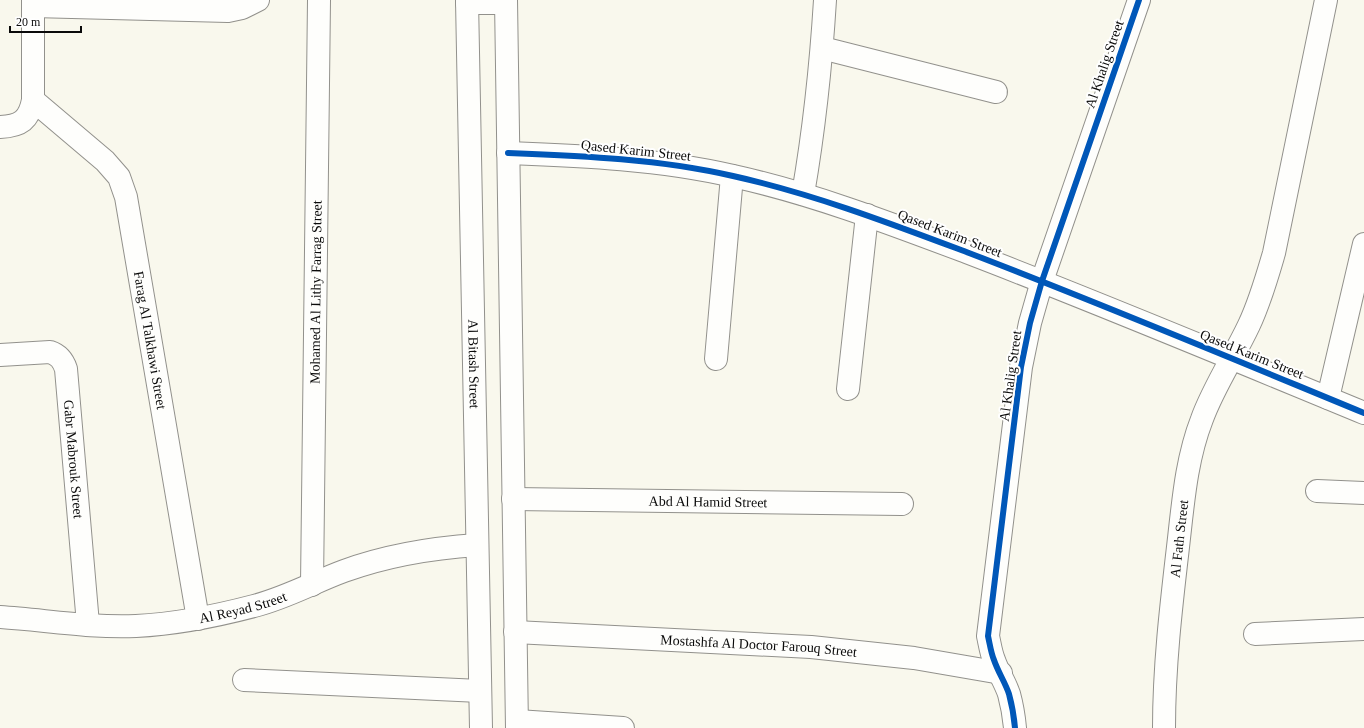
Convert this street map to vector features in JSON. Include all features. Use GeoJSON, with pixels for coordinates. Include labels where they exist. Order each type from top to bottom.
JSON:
{"type":"FeatureCollection","features":[{"type":"Feature","properties":{"kind":"street"},"geometry":{"type":"LineString","coordinates":[[0,127],[13,126],[24,120],[31,111],[33,100],[33,3],[173,5],[228,12],[242,8],[258,0]]}},
{"type":"Feature","properties":{"kind":"street","name":"Mohamed Al Lithy Farrag Street"},"geometry":{"type":"LineString","coordinates":[[312,585],[319,0]]}},
{"type":"Feature","properties":{"kind":"street"},"geometry":{"type":"LineString","coordinates":[[803,194],[816,114],[825,0]]}},
{"type":"Feature","properties":{"kind":"street","name":"Al Khalig Street"},"geometry":{"type":"LineString","coordinates":[[1015,728],[1009,695],[1001,673],[994,662],[988,636],[1021,367],[1030,323],[1042,281],[1139,0]]}},
{"type":"Feature","properties":{"kind":"street","name":"Al Fath Street"},"geometry":{"type":"LineString","coordinates":[[1164,728],[1164,685],[1169,623],[1185,483],[1201,420],[1249,325],[1264,290],[1274,253],[1326,0]]}},
{"type":"Feature","properties":{"kind":"street"},"geometry":{"type":"LineString","coordinates":[[467,1],[506,2],[517,725],[622,728]]}},
{"type":"Feature","properties":{"kind":"street","name":"Al Bitash Street"},"geometry":{"type":"LineString","coordinates":[[467,1],[481,728]]}},
{"type":"Feature","properties":{"kind":"street"},"geometry":{"type":"LineString","coordinates":[[822,48],[996,92]]}},
{"type":"Feature","properties":{"kind":"street","name":"Farag Al Talkhawi Street"},"geometry":{"type":"LineString","coordinates":[[33,100],[106,161],[119,177],[126,197],[198,619]]}},
{"type":"Feature","properties":{"kind":"street","name":"Qased Karim Street"},"geometry":{"type":"LineString","coordinates":[[508,153],[639,160],[732,176],[803,194],[867,215],[1042,281],[1364,413]]}},
{"type":"Feature","properties":{"kind":"street"},"geometry":{"type":"LineString","coordinates":[[716,359],[732,176]]}},
{"type":"Feature","properties":{"kind":"street"},"geometry":{"type":"LineString","coordinates":[[848,388],[867,215]]}},
{"type":"Feature","properties":{"kind":"street"},"geometry":{"type":"LineString","coordinates":[[1328,398],[1364,244]]}},
{"type":"Feature","properties":{"kind":"street","name":"Gabr Mabrouk Street"},"geometry":{"type":"LineString","coordinates":[[0,355],[50,352],[56,354],[60,358],[66,369],[88,624]]}},
{"type":"Feature","properties":{"kind":"street"},"geometry":{"type":"LineString","coordinates":[[1317,491],[1364,493]]}},
{"type":"Feature","properties":{"kind":"street","name":"Abd Al Hamid Street"},"geometry":{"type":"LineString","coordinates":[[513,499],[902,504]]}},
{"type":"Feature","properties":{"kind":"street","name":"Al Reyad Street"},"geometry":{"type":"LineString","coordinates":[[0,617],[135,626],[198,619],[256,605],[285,596],[344,571],[376,560],[410,552],[443,547],[477,545]]}},
{"type":"Feature","properties":{"kind":"street"},"geometry":{"type":"LineString","coordinates":[[1254,634],[1364,629]]}},
{"type":"Feature","properties":{"kind":"street","name":"Mostashfa Al Doctor Farouq Street"},"geometry":{"type":"LineString","coordinates":[[515,632],[811,647],[914,658],[1001,673]]}},
{"type":"Feature","properties":{"kind":"street"},"geometry":{"type":"LineString","coordinates":[[244,680],[480,691]]}},
{"type":"Feature","properties":{"kind":"cycle path"},"geometry":{"type":"LineString","coordinates":[[1015,728],[1009,694],[997,669],[991,652],[988,636],[1021,367],[1030,323],[1042,281],[1139,0]]}},
{"type":"Feature","properties":{"kind":"cycle path"},"geometry":{"type":"LineString","coordinates":[[508,153],[621,159],[705,170],[763,183],[823,201],[882,221],[1019,272],[1364,413]]}}]}
